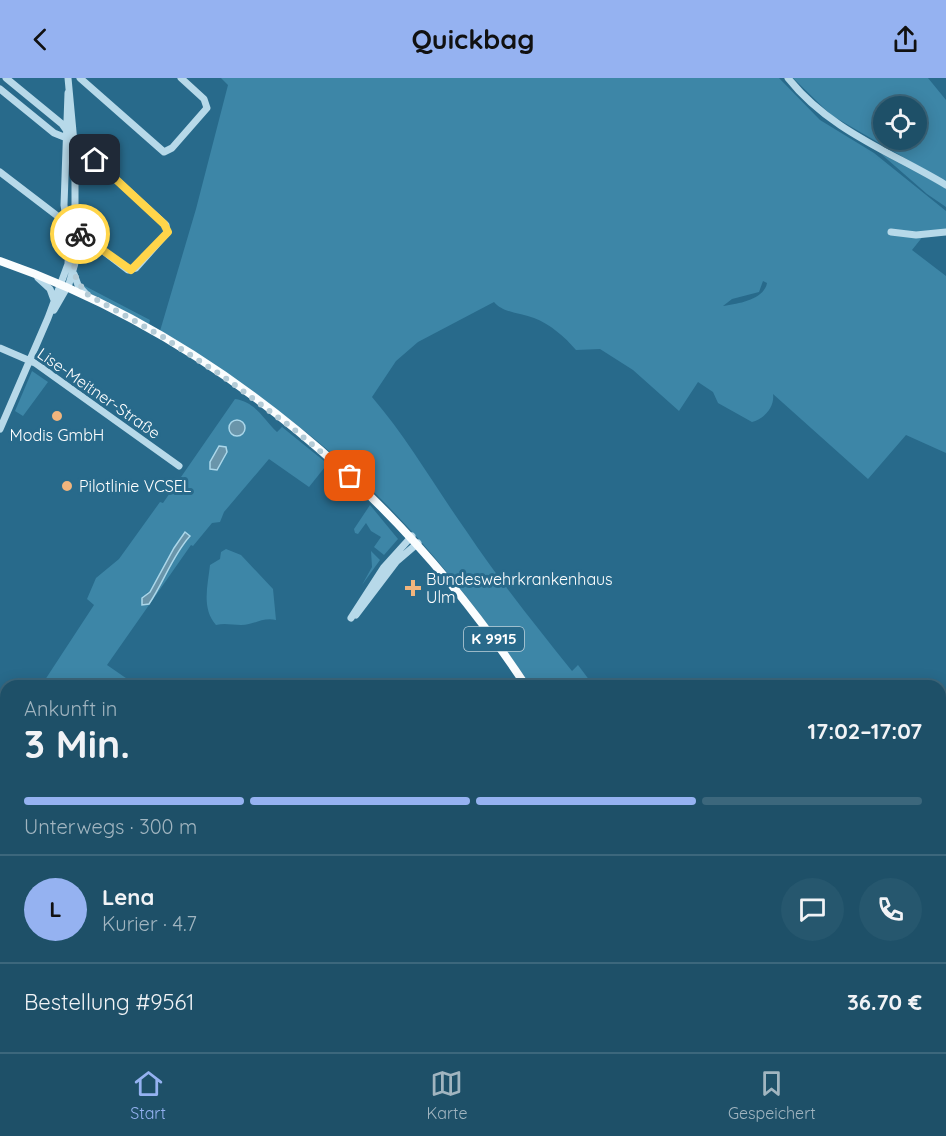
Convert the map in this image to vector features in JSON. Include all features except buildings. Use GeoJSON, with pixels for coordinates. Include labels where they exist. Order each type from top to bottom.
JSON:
{"type":"FeatureCollection","features":[{"type":"Feature","properties":{"kind":"main road","name":"K 9915"},"geometry":{"type":"LineString","coordinates":[[0,261],[32,272],[91,298],[181,348],[270,410],[332,461],[418,543],[481,621],[522,680]]}},
{"type":"Feature","properties":{"kind":"street"},"geometry":{"type":"LineString","coordinates":[[6,78],[67,129]]}},
{"type":"Feature","properties":{"kind":"street"},"geometry":{"type":"LineString","coordinates":[[48,318],[64,286],[69,256],[66,224],[70,140],[67,129],[68,78]]}},
{"type":"Feature","properties":{"kind":"street"},"geometry":{"type":"LineString","coordinates":[[80,78],[162,152],[171,150],[206,111],[206,104],[181,78]]}},
{"type":"Feature","properties":{"kind":"street"},"geometry":{"type":"LineString","coordinates":[[788,78],[812,105],[844,128],[946,185]]}},
{"type":"Feature","properties":{"kind":"street"},"geometry":{"type":"LineString","coordinates":[[0,89],[56,134],[70,140],[164,224],[168,229],[167,234],[131,270],[66,224],[0,172]]}},
{"type":"Feature","properties":{"kind":"street"},"geometry":{"type":"LineString","coordinates":[[68,93],[75,230],[74,272],[79,287],[91,298]]}},
{"type":"Feature","properties":{"kind":"street"},"geometry":{"type":"LineString","coordinates":[[891,232],[916,235],[946,231]]}},
{"type":"Feature","properties":{"kind":"street"},"geometry":{"type":"LineString","coordinates":[[32,272],[50,288],[54,302]]}},
{"type":"Feature","properties":{"kind":"street"},"geometry":{"type":"LineString","coordinates":[[0,429],[54,302],[74,272]]}},
{"type":"Feature","properties":{"kind":"street","name":"Lise-Meitner-Straße"},"geometry":{"type":"LineString","coordinates":[[0,348],[30,360],[179,466]]}},
{"type":"Feature","properties":{"kind":"street"},"geometry":{"type":"LineString","coordinates":[[400,524],[403,535],[401,546]]}},
{"type":"Feature","properties":{"kind":"street"},"geometry":{"type":"LineString","coordinates":[[411,536],[401,546],[351,618],[357,615],[397,561],[418,543]]}},
{"type":"Feature","properties":{"kind":"shaded area"},"geometry":{"type":"Polygon","coordinates":[[[221,78],[779,78],[820,120],[874,153],[946,211],[946,229],[924,235],[912,250],[946,276],[946,453],[906,435],[868,479],[773,394],[768,411],[761,418],[752,422],[718,403],[713,392],[698,382],[679,411],[633,370],[600,349],[576,350],[546,324],[534,318],[507,311],[494,302],[418,342],[396,361],[372,397],[398,429],[479,550],[518,603],[572,671],[578,665],[589,680],[527,680],[451,577],[393,511],[361,480],[293,422],[160,331],[196,209],[228,85],[221,78]],[[763,281],[759,292],[732,299],[723,306],[755,297],[765,289],[767,283],[763,281]]]}},
{"type":"Feature","properties":{"kind":"shaded area"},"geometry":{"type":"Polygon","coordinates":[[[793,78],[928,78],[946,100],[946,182],[891,150],[927,150],[927,96],[873,96],[873,139],[831,115],[793,78]]]}},
{"type":"Feature","properties":{"kind":"shaded area"},"geometry":{"type":"Polygon","coordinates":[[[880,153],[946,188],[946,207],[927,194],[880,153]]]}},
{"type":"Feature","properties":{"kind":"shaded area"},"geometry":{"type":"Polygon","coordinates":[[[81,284],[150,320],[149,324],[89,293],[81,284]]]}},
{"type":"Feature","properties":{"kind":"shaded area"},"geometry":{"type":"Polygon","coordinates":[[[32,371],[48,382],[23,416],[15,411],[32,371]]]}},
{"type":"Feature","properties":{"kind":"shaded area"},"geometry":{"type":"Polygon","coordinates":[[[235,399],[254,407],[277,432],[282,427],[329,465],[369,502],[325,467],[309,487],[269,459],[224,512],[220,522],[212,523],[193,546],[191,545],[107,665],[129,680],[45,680],[94,605],[87,599],[96,578],[119,559],[160,502],[163,503],[235,399]],[[186,533],[174,548],[150,592],[146,593],[155,595],[177,550],[189,536],[186,533]]]}},
{"type":"Feature","properties":{"kind":"shaded area"},"geometry":{"type":"Polygon","coordinates":[[[237,420],[243,422],[245,428],[243,434],[237,436],[231,434],[229,428],[231,422],[237,420]]]}},
{"type":"Feature","properties":{"kind":"shaded area"},"geometry":{"type":"Polygon","coordinates":[[[219,446],[226,447],[227,452],[217,470],[210,469],[210,462],[219,446]]]}},
{"type":"Feature","properties":{"kind":"shaded area"},"geometry":{"type":"Polygon","coordinates":[[[370,505],[398,539],[384,555],[374,547],[381,537],[371,531],[366,523],[358,534],[355,533],[354,529],[370,505]]]}},
{"type":"Feature","properties":{"kind":"shaded area"},"geometry":{"type":"Polygon","coordinates":[[[185,532],[190,536],[178,552],[149,604],[142,605],[142,598],[150,592],[185,532]]]}},
{"type":"Feature","properties":{"kind":"shaded area"},"geometry":{"type":"Polygon","coordinates":[[[226,549],[241,555],[273,589],[276,620],[246,625],[216,625],[211,618],[207,604],[210,565],[220,559],[221,552],[226,549]]]}},
{"type":"Feature","properties":{"kind":"shaded area"},"geometry":{"type":"Polygon","coordinates":[[[371,551],[380,560],[362,585],[372,567],[371,551]]]}},
{"type":"Feature","properties":{"kind":"way so far"},"geometry":{"type":"LineString","coordinates":[[80,234],[75,230],[74,274],[76,282],[85,293],[163,337],[224,377],[270,410],[350,476]]}},
{"type":"Feature","properties":{"kind":"place","name":"Modis GmbH"},"geometry":{"type":"Point","coordinates":[57,416]}},
{"type":"Feature","properties":{"kind":"place","name":"Pilotlinie VCSEL"},"geometry":{"type":"Point","coordinates":[67,486]}},
{"type":"Feature","properties":{"kind":"place","name":"Bundeswehrkrankenhaus Ulm"},"geometry":{"type":"Point","coordinates":[413,588]}},
{"type":"Feature","properties":{"kind":"route"},"geometry":{"type":"LineString","coordinates":[[80,234],[126,269],[131,270],[139,265],[168,232],[164,224],[95,160]]}}]}
